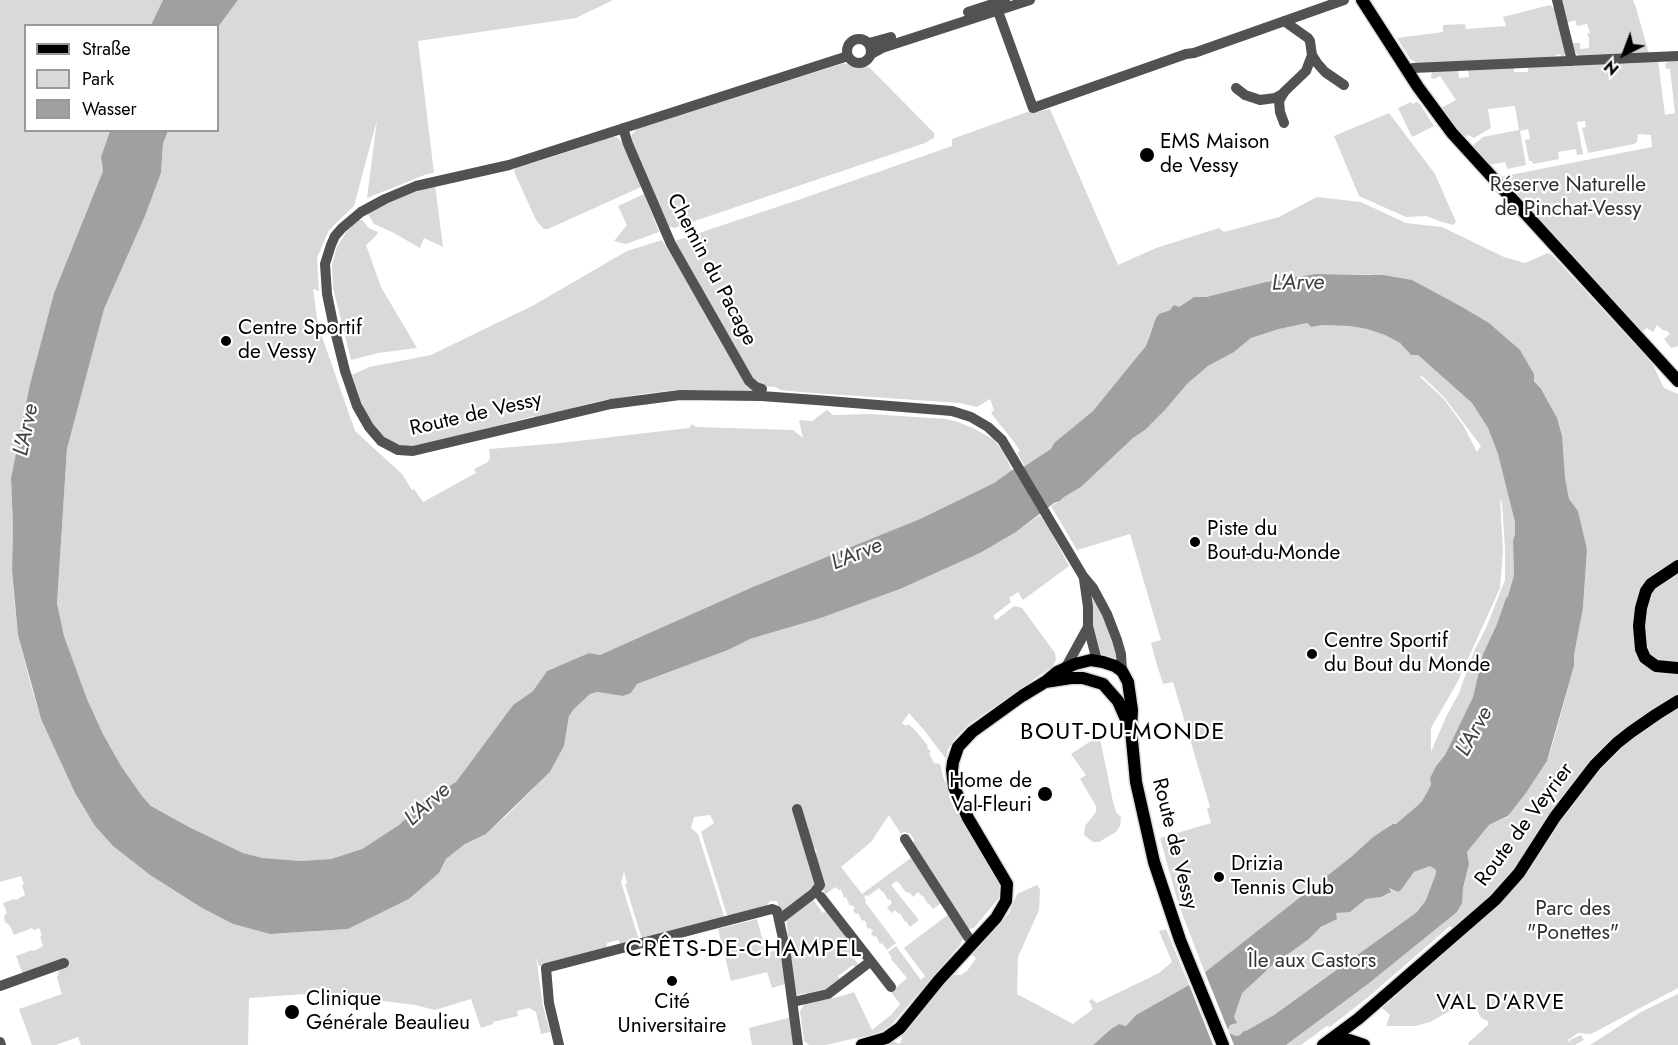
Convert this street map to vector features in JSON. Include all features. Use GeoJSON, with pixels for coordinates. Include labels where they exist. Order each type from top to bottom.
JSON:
{"type":"FeatureCollection","features":[{"type":"Feature","properties":{"kind":"main road"},"geometry":{"type":"LineString","coordinates":[[1362,0],[1440,119],[1678,381]]}},
{"type":"Feature","properties":{"kind":"main road"},"geometry":{"type":"LineString","coordinates":[[1678,566],[1651,584],[1646,591],[1641,608],[1639,633],[1642,652],[1650,663],[1660,667],[1678,668]]}},
{"type":"Feature","properties":{"kind":"main road"},"geometry":{"type":"LineString","coordinates":[[1097,661],[1103,684]]}},
{"type":"Feature","properties":{"kind":"main road"},"geometry":{"type":"LineString","coordinates":[[862,1045],[880,1040],[895,1032],[996,918],[1006,901],[1006,884],[961,804],[952,778],[953,762],[958,747],[972,732],[1066,667],[1097,661],[1122,671],[1103,684]]}},
{"type":"Feature","properties":{"kind":"main road","name":"Route de Vessy"},"geometry":{"type":"LineString","coordinates":[[1122,671],[1128,682],[1130,693],[1131,730],[1138,790],[1154,862],[1190,965],[1223,1045]]}},
{"type":"Feature","properties":{"kind":"main road"},"geometry":{"type":"LineString","coordinates":[[1045,682],[1083,678],[1103,684]]}},
{"type":"Feature","properties":{"kind":"main road","name":"Route de Vessy"},"geometry":{"type":"LineString","coordinates":[[1103,684],[1118,701],[1131,730]]}},
{"type":"Feature","properties":{"kind":"main road","name":"Route de Veyrier"},"geometry":{"type":"LineString","coordinates":[[1323,1045],[1353,1023],[1495,900],[1527,862],[1574,790],[1607,752],[1646,721],[1678,701]]}},
{"type":"Feature","properties":{"kind":"main road"},"geometry":{"type":"LineString","coordinates":[[1353,1023],[1368,1045]]}},
{"type":"Feature","properties":{"kind":"main road"},"geometry":{"type":"LineString","coordinates":[[1323,1045],[1341,1040],[1364,1045]]}},
{"type":"Feature","properties":{"kind":"street"},"geometry":{"type":"LineString","coordinates":[[870,48],[867,61],[861,64],[854,63],[848,56],[847,47],[854,40],[861,39],[870,48],[882,48],[999,5],[1030,0]]}},
{"type":"Feature","properties":{"kind":"street"},"geometry":{"type":"LineString","coordinates":[[999,5],[1033,108],[1344,0]]}},
{"type":"Feature","properties":{"kind":"street"},"geometry":{"type":"LineString","coordinates":[[1557,0],[1572,61]]}},
{"type":"Feature","properties":{"kind":"street"},"geometry":{"type":"LineString","coordinates":[[1284,21],[1310,41],[1312,55],[1303,75]]}},
{"type":"Feature","properties":{"kind":"street"},"geometry":{"type":"LineString","coordinates":[[1312,55],[1325,72]]}},
{"type":"Feature","properties":{"kind":"street","name":"Route de Vessy"},"geometry":{"type":"LineString","coordinates":[[848,56],[509,165],[433,181],[408,189],[361,212],[335,236],[325,264],[327,294],[333,323],[345,371],[357,406],[369,427],[381,441],[398,450],[413,451],[611,404],[666,396],[700,394],[761,396],[952,411],[971,417],[998,435],[1008,448],[1083,576],[1093,588],[1107,614],[1119,647],[1122,671]]}},
{"type":"Feature","properties":{"kind":"street"},"geometry":{"type":"LineString","coordinates":[[1408,71],[1415,68],[1678,57]]}},
{"type":"Feature","properties":{"kind":"street"},"geometry":{"type":"LineString","coordinates":[[1266,100],[1275,98],[1306,72],[1316,69],[1325,72],[1344,85]]}},
{"type":"Feature","properties":{"kind":"street"},"geometry":{"type":"LineString","coordinates":[[1236,88],[1251,98],[1266,100],[1274,104],[1282,118],[1279,101],[1284,92]]}},
{"type":"Feature","properties":{"kind":"street","name":"Chemin du Pacage"},"geometry":{"type":"LineString","coordinates":[[623,128],[666,235],[748,381],[762,389]]}},
{"type":"Feature","properties":{"kind":"street","name":"Route de Vessy"},"geometry":{"type":"LineString","coordinates":[[1083,576],[1088,607],[1088,626],[1097,661]]}},
{"type":"Feature","properties":{"kind":"street"},"geometry":{"type":"LineString","coordinates":[[1066,667],[1088,626]]}},
{"type":"Feature","properties":{"kind":"street"},"geometry":{"type":"LineString","coordinates":[[780,919],[814,893],[820,885],[796,809]]}},
{"type":"Feature","properties":{"kind":"street"},"geometry":{"type":"LineString","coordinates":[[905,839],[968,937],[974,942]]}},
{"type":"Feature","properties":{"kind":"street"},"geometry":{"type":"LineString","coordinates":[[821,897],[891,987]]}},
{"type":"Feature","properties":{"kind":"street"},"geometry":{"type":"LineString","coordinates":[[558,1041],[549,1003],[546,968],[776,909],[780,919],[798,1045]]}},
{"type":"Feature","properties":{"kind":"street"},"geometry":{"type":"LineString","coordinates":[[793,1002],[828,994],[871,961]]}},
{"type":"Feature","properties":{"kind":"street"},"geometry":{"type":"LineString","coordinates":[[0,986],[64,963]]}},
{"type":"Feature","properties":{"kind":"green space"},"geometry":{"type":"Polygon","coordinates":[[[0,0],[163,0],[151,24],[24,24],[24,132],[110,132],[101,157],[103,171],[54,293],[30,384],[11,478],[12,571],[18,635],[31,686],[41,719],[75,793],[95,826],[113,846],[150,875],[202,908],[233,924],[270,934],[348,929],[409,899],[439,873],[446,859],[465,844],[486,834],[507,815],[550,772],[564,746],[569,716],[590,694],[597,692],[623,696],[631,693],[637,684],[728,650],[750,639],[821,618],[900,589],[980,553],[1040,515],[1069,566],[1023,600],[1018,592],[1009,598],[1011,602],[993,616],[996,620],[1014,606],[1022,608],[1055,653],[1056,660],[1053,666],[968,725],[955,738],[948,749],[946,759],[909,713],[902,723],[906,726],[908,724],[916,731],[931,751],[929,754],[934,763],[940,764],[943,777],[961,819],[999,883],[998,899],[974,928],[966,928],[913,846],[914,839],[910,834],[904,832],[901,834],[889,815],[871,842],[841,867],[862,894],[912,857],[941,903],[933,909],[918,892],[913,897],[896,881],[891,885],[919,920],[910,927],[900,913],[895,910],[892,913],[887,908],[892,903],[879,888],[868,896],[866,895],[865,902],[896,943],[887,950],[876,936],[874,937],[871,933],[873,931],[868,929],[867,924],[864,920],[862,921],[858,913],[856,914],[853,910],[855,908],[850,906],[846,897],[844,898],[841,889],[835,887],[826,894],[822,889],[814,856],[817,851],[810,846],[798,809],[795,810],[817,879],[815,888],[786,911],[780,911],[777,901],[770,901],[765,908],[727,915],[701,832],[714,823],[710,815],[694,817],[691,828],[698,834],[723,918],[642,939],[625,884],[627,883],[624,872],[621,882],[639,940],[621,945],[618,940],[607,943],[607,948],[539,966],[536,957],[543,1006],[550,1032],[541,1034],[536,1012],[529,1008],[517,1011],[518,1016],[493,1022],[481,1028],[471,999],[435,1010],[415,1005],[319,993],[249,998],[248,1045],[81,1045],[78,1037],[56,1045],[32,1045],[19,1009],[62,994],[57,978],[60,967],[66,964],[64,961],[23,975],[16,956],[43,946],[40,936],[42,935],[39,928],[34,930],[32,928],[14,935],[10,926],[5,922],[4,916],[7,913],[3,903],[25,895],[22,885],[24,884],[21,876],[0,882],[0,0]]]}},
{"type":"Feature","properties":{"kind":"green space"},"geometry":{"type":"Polygon","coordinates":[[[238,0],[613,0],[576,18],[418,41],[434,173],[367,198],[377,120],[354,206],[329,230],[317,258],[319,291],[313,289],[318,325],[355,431],[402,474],[423,502],[476,473],[474,469],[488,462],[489,449],[689,428],[692,424],[696,427],[793,430],[803,438],[799,420],[812,421],[827,410],[833,415],[870,414],[946,419],[958,422],[993,439],[1002,450],[1012,470],[994,483],[920,519],[600,655],[589,653],[547,671],[533,691],[513,705],[456,782],[424,801],[399,825],[362,849],[331,859],[301,861],[263,858],[243,853],[151,806],[121,766],[103,734],[87,699],[64,636],[57,603],[67,449],[104,309],[145,216],[161,173],[163,144],[168,132],[219,132],[219,26],[238,0]]]}},
{"type":"Feature","properties":{"kind":"green space"},"geometry":{"type":"Polygon","coordinates":[[[1561,0],[1633,0],[1649,54],[1581,57],[1574,51],[1573,43],[1580,43],[1580,49],[1589,48],[1587,34],[1590,33],[1587,24],[1577,26],[1575,20],[1567,23],[1561,0]]]}},
{"type":"Feature","properties":{"kind":"green space"},"geometry":{"type":"Polygon","coordinates":[[[1550,5],[1556,10],[1567,52],[1563,57],[1559,54],[1550,58],[1419,64],[1411,60],[1397,38],[1443,32],[1443,25],[1465,24],[1466,29],[1506,26],[1503,17],[1550,5]]]}},
{"type":"Feature","properties":{"kind":"green space","name":"Réserve Naturelle de Pinchat-Vessy"},"geometry":{"type":"Polygon","coordinates":[[[1678,59],[1678,346],[1671,348],[1664,339],[1670,334],[1657,325],[1653,332],[1647,328],[1641,333],[1500,177],[1652,147],[1651,135],[1638,134],[1637,142],[1634,144],[1588,153],[1582,128],[1586,127],[1585,121],[1577,122],[1583,154],[1577,155],[1576,149],[1558,152],[1559,159],[1533,164],[1529,161],[1525,140],[1530,139],[1528,129],[1520,131],[1526,165],[1507,169],[1505,162],[1488,165],[1471,147],[1483,137],[1519,130],[1515,106],[1488,109],[1491,128],[1474,138],[1468,135],[1464,138],[1441,108],[1456,100],[1440,76],[1431,78],[1432,71],[1458,69],[1459,78],[1469,77],[1468,69],[1514,66],[1514,72],[1528,72],[1528,66],[1658,60],[1665,115],[1675,113],[1670,69],[1666,69],[1665,63],[1668,63],[1667,60],[1678,59]]]}},
{"type":"Feature","properties":{"kind":"green space"},"geometry":{"type":"Polygon","coordinates":[[[844,63],[856,68],[866,66],[870,68],[934,133],[934,138],[674,228],[667,226],[631,141],[632,134],[637,129],[844,63]]]}},
{"type":"Feature","properties":{"kind":"green space"},"geometry":{"type":"Polygon","coordinates":[[[1411,102],[1420,104],[1434,126],[1412,137],[1398,108],[1411,102]]]}},
{"type":"Feature","properties":{"kind":"green space","name":"Parc des \"Ponettes\""},"geometry":{"type":"Polygon","coordinates":[[[1050,109],[1118,265],[1156,248],[1219,228],[1224,232],[1279,217],[1317,197],[1361,202],[1406,223],[1442,227],[1504,257],[1525,263],[1548,253],[1552,255],[1652,363],[1664,388],[1678,394],[1678,988],[1591,1034],[1578,1033],[1568,1040],[1570,1043],[1570,1040],[1581,1035],[1584,1040],[1575,1045],[1469,1045],[1468,1043],[1488,1025],[1488,1021],[1481,1018],[1473,1002],[1416,1026],[1386,1026],[1390,1015],[1382,1008],[1462,938],[1450,926],[1330,1027],[1327,1026],[1301,1045],[1286,1045],[1368,984],[1457,912],[1469,864],[1467,852],[1489,825],[1508,817],[1547,761],[1553,743],[1574,666],[1583,608],[1587,549],[1578,511],[1569,500],[1550,405],[1510,342],[1489,323],[1412,280],[1369,274],[1315,274],[1266,282],[1206,297],[1194,297],[1179,307],[1163,312],[1152,328],[1146,346],[1093,411],[1054,443],[1052,449],[1025,466],[1017,453],[1020,451],[991,413],[994,410],[990,399],[977,407],[960,403],[800,392],[756,384],[675,241],[952,146],[952,139],[1033,110],[1038,112],[1050,109]]]}},
{"type":"Feature","properties":{"kind":"green space"},"geometry":{"type":"Polygon","coordinates":[[[1389,113],[1435,174],[1456,222],[1453,225],[1426,216],[1406,217],[1359,196],[1334,136],[1389,113]]]}},
{"type":"Feature","properties":{"kind":"green space"},"geometry":{"type":"Polygon","coordinates":[[[617,137],[624,144],[641,187],[544,229],[536,220],[514,170],[617,137]]]}},
{"type":"Feature","properties":{"kind":"green space"},"geometry":{"type":"Polygon","coordinates":[[[435,185],[443,247],[424,238],[420,248],[374,224],[368,214],[389,201],[435,185]]]}},
{"type":"Feature","properties":{"kind":"green space"},"geometry":{"type":"Polygon","coordinates":[[[644,194],[659,232],[626,244],[614,241],[627,225],[618,206],[644,194]]]}},
{"type":"Feature","properties":{"kind":"green space"},"geometry":{"type":"Polygon","coordinates":[[[358,220],[362,220],[369,228],[378,232],[366,245],[381,287],[417,348],[378,353],[351,360],[333,288],[332,264],[337,247],[348,229],[358,220]]]}},
{"type":"Feature","properties":{"kind":"green space"},"geometry":{"type":"Polygon","coordinates":[[[662,240],[747,383],[759,391],[676,390],[642,394],[600,401],[535,418],[534,416],[415,448],[403,447],[389,441],[377,430],[364,410],[352,375],[369,367],[431,355],[534,305],[627,251],[662,240]]]}},
{"type":"Feature","properties":{"kind":"green space","name":"Centre Sportif du Bout du Monde"},"geometry":{"type":"Polygon","coordinates":[[[1307,323],[1311,327],[1350,326],[1385,335],[1400,343],[1411,355],[1418,355],[1472,403],[1488,428],[1498,454],[1509,496],[1515,522],[1514,575],[1508,596],[1483,654],[1473,697],[1445,755],[1430,778],[1431,785],[1422,801],[1407,816],[1373,837],[1205,973],[1178,903],[1160,838],[1211,823],[1207,809],[1210,807],[1173,682],[1163,684],[1157,665],[1151,643],[1161,640],[1130,534],[1077,550],[1051,506],[1081,487],[1133,438],[1145,430],[1187,384],[1208,366],[1234,352],[1251,338],[1307,323]],[[1418,375],[1444,399],[1463,425],[1477,452],[1481,446],[1444,397],[1418,375]],[[1500,499],[1503,551],[1500,588],[1457,683],[1431,728],[1431,752],[1459,693],[1505,580],[1505,549],[1500,499]]]}},
{"type":"Feature","properties":{"kind":"green space"},"geometry":{"type":"Polygon","coordinates":[[[1091,591],[1104,617],[1117,656],[1114,660],[1099,655],[1092,635],[1091,591]]]}},
{"type":"Feature","properties":{"kind":"green space"},"geometry":{"type":"Polygon","coordinates":[[[1094,739],[1101,743],[1113,802],[1116,812],[1121,817],[1120,826],[1116,832],[1099,842],[1093,842],[1084,835],[1085,826],[1096,812],[1096,806],[1080,779],[1086,775],[1071,754],[1094,739]]]}},
{"type":"Feature","properties":{"kind":"green space","name":"Île aux Castors"},"geometry":{"type":"Polygon","coordinates":[[[1430,866],[1436,870],[1436,873],[1426,900],[1417,912],[1274,1015],[1240,1035],[1229,1033],[1228,1030],[1241,993],[1266,969],[1336,919],[1336,913],[1354,909],[1366,899],[1390,893],[1389,888],[1397,892],[1401,890],[1414,872],[1430,866]]]}},
{"type":"Feature","properties":{"kind":"green space"},"geometry":{"type":"Polygon","coordinates":[[[1037,885],[1040,889],[1039,910],[1018,957],[1017,994],[1073,1024],[1093,1009],[1089,1001],[1092,999],[1097,1003],[1159,973],[1172,962],[1159,931],[1166,929],[1189,985],[1136,1015],[1126,1026],[1119,1024],[1111,1029],[1093,1045],[885,1045],[893,1041],[900,1044],[902,1038],[900,1036],[952,975],[961,975],[967,971],[976,958],[972,955],[1009,913],[1017,894],[1037,885]]]}},
{"type":"Feature","properties":{"kind":"green space"},"geometry":{"type":"Polygon","coordinates":[[[812,898],[822,912],[826,911],[856,950],[851,955],[859,965],[856,969],[853,965],[838,976],[840,980],[826,991],[795,995],[786,919],[812,898]]]}},
{"type":"Feature","properties":{"kind":"green space"},"geometry":{"type":"Polygon","coordinates":[[[949,914],[961,931],[963,939],[960,945],[892,1024],[874,1034],[826,1045],[809,1045],[804,1041],[800,1011],[808,1003],[854,992],[872,1030],[891,1015],[900,1004],[891,992],[907,978],[888,952],[896,946],[921,980],[925,976],[904,948],[949,914]]]}},
{"type":"Feature","properties":{"kind":"green space"},"geometry":{"type":"Polygon","coordinates":[[[757,919],[766,953],[781,949],[788,983],[772,988],[767,972],[731,981],[718,929],[757,919]]]}},
{"type":"Feature","properties":{"kind":"green space"},"geometry":{"type":"Polygon","coordinates":[[[1678,994],[1678,1045],[1590,1045],[1641,1012],[1678,994]]]}},
{"type":"Feature","properties":{"kind":"green space"},"geometry":{"type":"Polygon","coordinates":[[[792,1017],[794,1045],[752,1045],[749,1028],[792,1017]]]}},
{"type":"Feature","properties":{"kind":"water"},"geometry":{"type":"Polygon","coordinates":[[[163,0],[238,0],[219,26],[151,24],[163,0]]]}},
{"type":"Feature","properties":{"kind":"water","name":"L'Arve"},"geometry":{"type":"Polygon","coordinates":[[[110,132],[168,132],[163,144],[161,173],[145,216],[104,309],[67,449],[57,603],[64,636],[87,699],[121,766],[142,796],[151,806],[243,853],[263,858],[301,861],[331,859],[362,849],[399,825],[424,801],[456,782],[513,705],[533,691],[547,671],[589,653],[600,655],[753,587],[920,519],[994,483],[1012,470],[1025,466],[1051,449],[1054,443],[1093,411],[1146,346],[1159,314],[1170,310],[1174,305],[1179,307],[1194,297],[1206,297],[1266,282],[1315,274],[1383,275],[1412,280],[1489,323],[1520,350],[1534,374],[1534,381],[1557,418],[1562,436],[1569,499],[1578,511],[1587,549],[1583,608],[1574,666],[1547,761],[1508,816],[1489,825],[1467,852],[1469,864],[1462,903],[1457,912],[1368,984],[1286,1045],[1093,1045],[1119,1024],[1126,1026],[1136,1015],[1189,985],[1373,837],[1396,824],[1422,801],[1431,785],[1430,778],[1445,755],[1473,697],[1483,654],[1508,596],[1514,575],[1515,522],[1498,454],[1488,428],[1472,403],[1418,355],[1411,355],[1400,343],[1385,335],[1350,326],[1311,327],[1307,323],[1251,338],[1234,352],[1208,366],[1187,384],[1145,430],[1133,438],[1081,487],[1054,503],[1016,532],[980,553],[900,589],[821,618],[750,639],[728,650],[637,684],[631,693],[623,696],[597,692],[590,694],[569,716],[564,746],[550,772],[486,834],[465,844],[446,859],[439,873],[409,899],[348,929],[270,934],[233,924],[202,908],[150,875],[113,846],[95,826],[75,793],[41,719],[18,635],[12,571],[11,478],[30,384],[54,293],[103,171],[101,157],[110,132]],[[1430,866],[1414,872],[1398,892],[1389,888],[1391,892],[1381,897],[1366,899],[1350,912],[1336,913],[1337,919],[1321,927],[1309,939],[1267,969],[1242,993],[1234,1017],[1237,1023],[1230,1025],[1229,1033],[1240,1035],[1274,1015],[1417,912],[1426,900],[1436,870],[1430,866]]]}},
{"type":"Feature","properties":{"kind":"pier"},"geometry":{"type":"Polygon","coordinates":[[[1204,970],[1234,1045],[1213,1045],[1188,982],[1204,970]]]}},
{"type":"Feature","properties":{"kind":"place","name":"EMS Maison de Vessy"},"geometry":{"type":"Point","coordinates":[1147,155]}},
{"type":"Feature","properties":{"kind":"place","name":"Centre Sportif de Vessy"},"geometry":{"type":"Point","coordinates":[226,341]}},
{"type":"Feature","properties":{"kind":"place","name":"Piste du Bout-du-Monde"},"geometry":{"type":"Point","coordinates":[1195,542]}},
{"type":"Feature","properties":{"kind":"place","name":"Centre Sportif du Bout du Monde"},"geometry":{"type":"Point","coordinates":[1312,654]}},
{"type":"Feature","properties":{"kind":"place","name":"Home de Val-Fleuri"},"geometry":{"type":"Point","coordinates":[1045,794]}},
{"type":"Feature","properties":{"kind":"place","name":"Drizia Tennis Club"},"geometry":{"type":"Point","coordinates":[1219,877]}},
{"type":"Feature","properties":{"kind":"place","name":"Cité Universitaire"},"geometry":{"type":"Point","coordinates":[672,981]}},
{"type":"Feature","properties":{"kind":"place","name":"Clinique Générale Beaulieu"},"geometry":{"type":"Point","coordinates":[292,1012]}},
{"type":"Feature","properties":{"kind":"district","name":"BOUT-DU-MONDE"},"geometry":{"type":"Point","coordinates":[1123,733]}},
{"type":"Feature","properties":{"kind":"district","name":"CRÊTS-DE-CHAMPEL"},"geometry":{"type":"Point","coordinates":[744,950]}},
{"type":"Feature","properties":{"kind":"district","name":"VAL D'ARVE"},"geometry":{"type":"Point","coordinates":[1501,1004]}}]}
